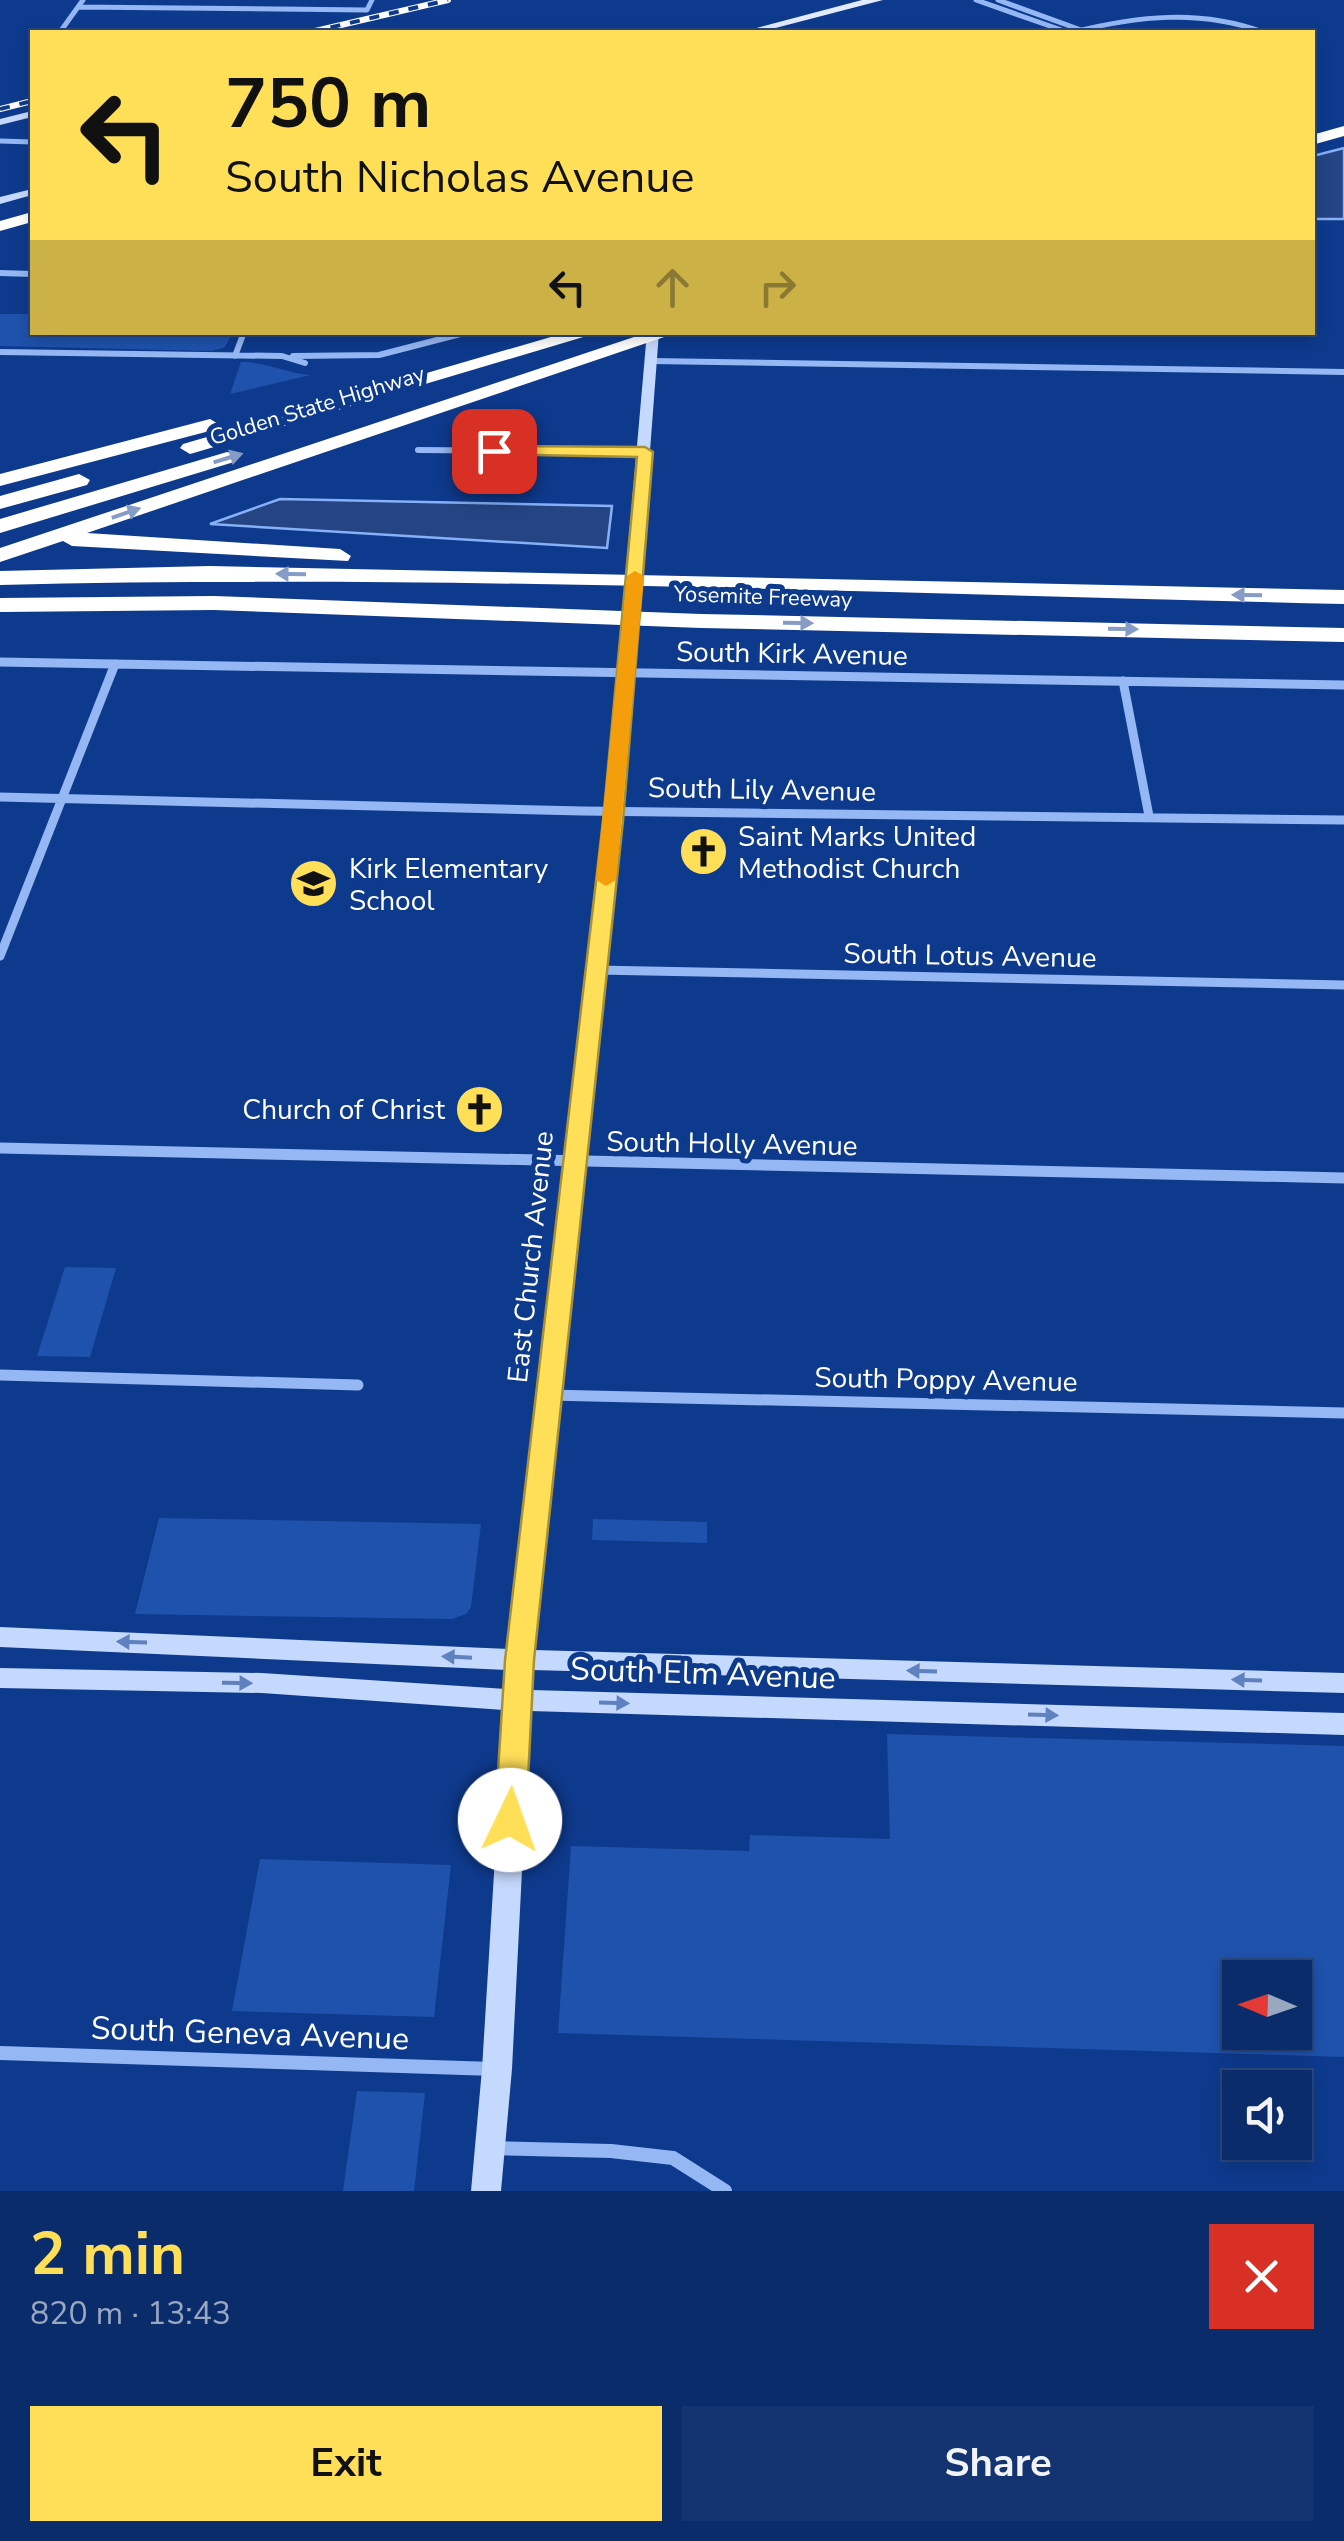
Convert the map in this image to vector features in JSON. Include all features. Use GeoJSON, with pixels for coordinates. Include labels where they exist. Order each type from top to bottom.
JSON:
{"type":"FeatureCollection","features":[{"type":"Feature","properties":{"kind":"highway"},"geometry":{"type":"LineString","coordinates":[[1315,120],[1344,112]]}},
{"type":"Feature","properties":{"kind":"highway"},"geometry":{"type":"LineString","coordinates":[[1315,143],[1344,131]]}},
{"type":"Feature","properties":{"kind":"highway"},"geometry":{"type":"LineString","coordinates":[[1315,144],[1344,139]]}},
{"type":"Feature","properties":{"kind":"highway"},"geometry":{"type":"LineString","coordinates":[[0,213],[30,206]]}},
{"type":"Feature","properties":{"kind":"highway"},"geometry":{"type":"LineString","coordinates":[[0,226],[30,218]]}},
{"type":"Feature","properties":{"kind":"highway"},"geometry":{"type":"LineString","coordinates":[[0,480],[556,335]]}},
{"type":"Feature","properties":{"kind":"highway","name":"Golden State Highway"},"geometry":{"type":"LineString","coordinates":[[0,503],[581,335]]}},
{"type":"Feature","properties":{"kind":"highway","name":"Golden State Highway"},"geometry":{"type":"LineString","coordinates":[[0,526],[641,335]]}},
{"type":"Feature","properties":{"kind":"highway"},"geometry":{"type":"LineString","coordinates":[[0,555],[661,335]]}},
{"type":"Feature","properties":{"kind":"highway"},"geometry":{"type":"LineString","coordinates":[[0,538],[175,544],[564,575]]}},
{"type":"Feature","properties":{"kind":"highway","name":"Yosemite Freeway"},"geometry":{"type":"LineString","coordinates":[[0,578],[90,574],[564,575],[702,583],[1344,596]]}},
{"type":"Feature","properties":{"kind":"highway"},"geometry":{"type":"LineString","coordinates":[[0,604],[214,603],[562,617]]}},
{"type":"Feature","properties":{"kind":"highway"},"geometry":{"type":"LineString","coordinates":[[0,624],[562,617]]}},
{"type":"Feature","properties":{"kind":"highway","name":"Yosemite Freeway"},"geometry":{"type":"LineString","coordinates":[[562,617],[1344,635]]}},
{"type":"Feature","properties":{"kind":"main road"},"geometry":{"type":"LineString","coordinates":[[755,30],[877,0]]}},
{"type":"Feature","properties":{"kind":"street"},"geometry":{"type":"LineString","coordinates":[[61,30],[84,0]]}},
{"type":"Feature","properties":{"kind":"street"},"geometry":{"type":"LineString","coordinates":[[78,7],[368,10],[372,0]]}},
{"type":"Feature","properties":{"kind":"street"},"geometry":{"type":"LineString","coordinates":[[976,0],[1064,30]]}},
{"type":"Feature","properties":{"kind":"street"},"geometry":{"type":"LineString","coordinates":[[998,0],[1082,30],[1121,20],[1168,17],[1221,20],[1256,30]]}},
{"type":"Feature","properties":{"kind":"street"},"geometry":{"type":"LineString","coordinates":[[0,122],[30,114]]}},
{"type":"Feature","properties":{"kind":"street"},"geometry":{"type":"LineString","coordinates":[[0,141],[30,142]]}},
{"type":"Feature","properties":{"kind":"street"},"geometry":{"type":"LineString","coordinates":[[0,201],[30,193]]}},
{"type":"Feature","properties":{"kind":"street"},"geometry":{"type":"LineString","coordinates":[[0,273],[30,274]]}},
{"type":"Feature","properties":{"kind":"street"},"geometry":{"type":"LineString","coordinates":[[235,356],[243,335]]}},
{"type":"Feature","properties":{"kind":"street"},"geometry":{"type":"LineString","coordinates":[[0,352],[379,355],[456,335]]}},
{"type":"Feature","properties":{"kind":"street","name":"East Church Avenue"},"geometry":{"type":"LineString","coordinates":[[486,2191],[497,2069],[516,1700],[614,810],[645,452],[651,335]]}},
{"type":"Feature","properties":{"kind":"street"},"geometry":{"type":"LineString","coordinates":[[282,356],[305,363]]}},
{"type":"Feature","properties":{"kind":"street"},"geometry":{"type":"LineString","coordinates":[[651,360],[1344,372]]}},
{"type":"Feature","properties":{"kind":"street"},"geometry":{"type":"LineString","coordinates":[[418,450],[645,452]]}},
{"type":"Feature","properties":{"kind":"street","name":"South Kirk Avenue"},"geometry":{"type":"LineString","coordinates":[[0,662],[1344,685]]}},
{"type":"Feature","properties":{"kind":"street"},"geometry":{"type":"LineString","coordinates":[[0,955],[115,664]]}},
{"type":"Feature","properties":{"kind":"street"},"geometry":{"type":"LineString","coordinates":[[1123,681],[1149,816]]}},
{"type":"Feature","properties":{"kind":"street","name":"South Lily Avenue"},"geometry":{"type":"LineString","coordinates":[[0,797],[1344,820]]}},
{"type":"Feature","properties":{"kind":"street","name":"South Lotus Avenue"},"geometry":{"type":"LineString","coordinates":[[595,970],[1344,985]]}},
{"type":"Feature","properties":{"kind":"street","name":"South Holly Avenue"},"geometry":{"type":"LineString","coordinates":[[0,1148],[1344,1178]]}},
{"type":"Feature","properties":{"kind":"street"},"geometry":{"type":"LineString","coordinates":[[0,1375],[358,1384]]}},
{"type":"Feature","properties":{"kind":"street","name":"South Poppy Avenue"},"geometry":{"type":"LineString","coordinates":[[547,1395],[1344,1414]]}},
{"type":"Feature","properties":{"kind":"street","name":"South Elm Avenue"},"geometry":{"type":"LineString","coordinates":[[0,1637],[520,1660],[1344,1683]]}},
{"type":"Feature","properties":{"kind":"street","name":"South Elm Avenue"},"geometry":{"type":"LineString","coordinates":[[0,1678],[262,1683],[516,1700],[1344,1724]]}},
{"type":"Feature","properties":{"kind":"street","name":"South Geneva Avenue"},"geometry":{"type":"LineString","coordinates":[[0,2053],[497,2069]]}},
{"type":"Feature","properties":{"kind":"street"},"geometry":{"type":"LineString","coordinates":[[490,2148],[612,2151],[673,2158],[726,2191]]}},
{"type":"Feature","properties":{"kind":"shaded area"},"geometry":{"type":"Polygon","coordinates":[[[1344,148],[1344,219],[1315,219],[1315,155],[1344,148]]]}},
{"type":"Feature","properties":{"kind":"shaded area"},"geometry":{"type":"Polygon","coordinates":[[[0,314],[30,314],[30,335],[231,335],[225,347],[212,351],[0,346],[0,314]]]}},
{"type":"Feature","properties":{"kind":"shaded area"},"geometry":{"type":"Polygon","coordinates":[[[241,362],[259,364],[311,375],[230,394],[241,362]]]}},
{"type":"Feature","properties":{"kind":"shaded area"},"geometry":{"type":"Polygon","coordinates":[[[280,499],[612,506],[607,548],[210,524],[280,499]]]}},
{"type":"Feature","properties":{"kind":"shaded area"},"geometry":{"type":"Polygon","coordinates":[[[65,1267],[116,1268],[90,1357],[37,1356],[65,1267]]]}},
{"type":"Feature","properties":{"kind":"shaded area"},"geometry":{"type":"Polygon","coordinates":[[[159,1518],[481,1524],[471,1607],[466,1614],[452,1619],[135,1614],[159,1518]]]}},
{"type":"Feature","properties":{"kind":"shaded area"},"geometry":{"type":"Polygon","coordinates":[[[593,1519],[707,1522],[707,1543],[592,1540],[593,1519]]]}},
{"type":"Feature","properties":{"kind":"shaded area"},"geometry":{"type":"Polygon","coordinates":[[[887,1734],[1344,1746],[1344,2057],[558,2033],[571,1846],[749,1851],[750,1835],[890,1839],[887,1734]]]}},
{"type":"Feature","properties":{"kind":"shaded area"},"geometry":{"type":"Polygon","coordinates":[[[260,1859],[451,1865],[434,2017],[232,2011],[260,1859]]]}},
{"type":"Feature","properties":{"kind":"shaded area"},"geometry":{"type":"Polygon","coordinates":[[[357,2091],[425,2093],[414,2191],[343,2191],[357,2091]]]}},
{"type":"Feature","properties":{"kind":"railway"},"geometry":{"type":"LineString","coordinates":[[320,30],[448,0]]}},
{"type":"Feature","properties":{"kind":"railway"},"geometry":{"type":"LineString","coordinates":[[0,109],[30,102]]}},
{"type":"Feature","properties":{"kind":"slow traffic"},"geometry":{"type":"LineString","coordinates":[[606,880],[635,576]]}},
{"type":"Feature","properties":{"kind":"place","name":"Saint Marks United Methodist Church"},"geometry":{"type":"Point","coordinates":[703,852]}},
{"type":"Feature","properties":{"kind":"place","name":"Kirk Elementary School"},"geometry":{"type":"Point","coordinates":[314,884]}},
{"type":"Feature","properties":{"kind":"place","name":"Church of Christ"},"geometry":{"type":"Point","coordinates":[480,1109]}},
{"type":"Feature","properties":{"kind":"route"},"geometry":{"type":"LineString","coordinates":[[494,451],[645,452],[613,821],[516,1700],[510,1820]]}}]}
